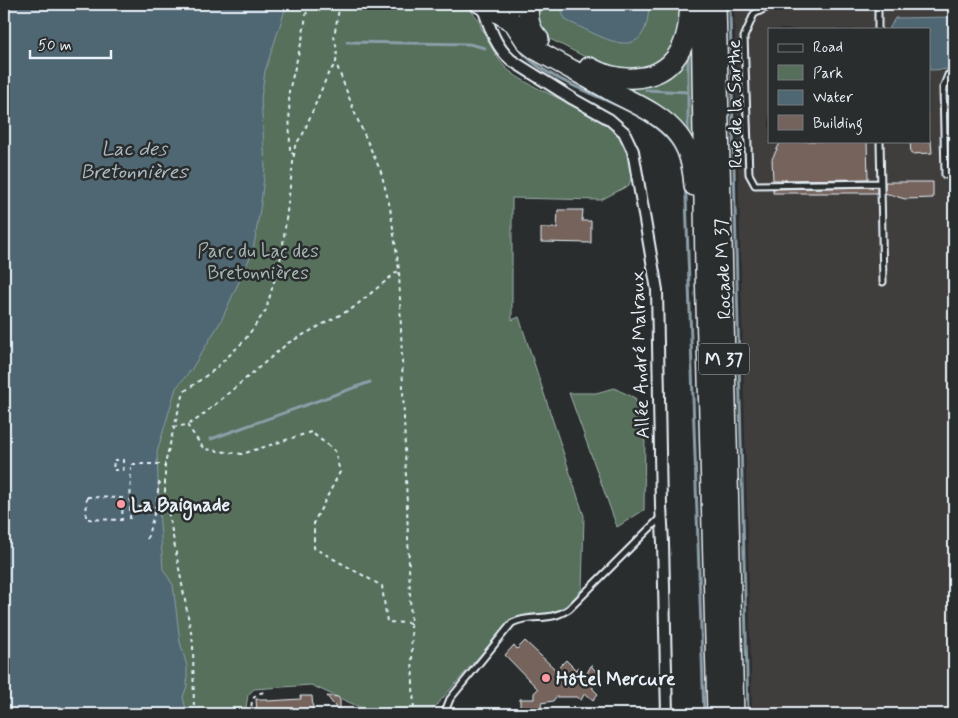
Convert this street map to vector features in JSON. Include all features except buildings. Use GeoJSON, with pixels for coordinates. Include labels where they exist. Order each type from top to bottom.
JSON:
{"type":"FeatureCollection","features":[{"type":"Feature","properties":{"kind":"highway"},"geometry":{"type":"LineString","coordinates":[[529,4],[528,17],[530,27],[541,40],[594,70],[613,77],[631,79],[644,77],[659,71],[677,55],[684,40],[690,4]]}},
{"type":"Feature","properties":{"kind":"highway","name":"Rocade M 37"},"geometry":{"type":"LineString","coordinates":[[701,4],[705,268],[717,714]]}},
{"type":"Feature","properties":{"kind":"highway","name":"Rocade M 37"},"geometry":{"type":"LineString","coordinates":[[716,4],[734,714]]}},
{"type":"Feature","properties":{"kind":"highway","name":"M 37"},"geometry":{"type":"LineString","coordinates":[[485,8],[514,23],[527,42],[536,50],[656,115],[679,136],[690,159],[693,172],[705,268]]}},
{"type":"Feature","properties":{"kind":"street"},"geometry":{"type":"LineString","coordinates":[[485,8],[508,10],[522,4]]}},
{"type":"Feature","properties":{"kind":"street","name":"Allée André Malraux"},"geometry":{"type":"LineString","coordinates":[[485,8],[496,42],[511,60],[609,119],[624,132],[633,151],[657,290],[668,714]]}},
{"type":"Feature","properties":{"kind":"lane","name":"Rue de la Sarthe"},"geometry":{"type":"LineString","coordinates":[[774,4],[754,14],[744,37],[749,174],[755,185],[881,183]]}},
{"type":"Feature","properties":{"kind":"lane"},"geometry":{"type":"LineString","coordinates":[[878,4],[878,28]]}},
{"type":"Feature","properties":{"kind":"lane"},"geometry":{"type":"LineString","coordinates":[[945,175],[943,88],[948,75],[954,75]]}},
{"type":"Feature","properties":{"kind":"lane"},"geometry":{"type":"LineString","coordinates":[[880,142],[884,282]]}},
{"type":"Feature","properties":{"kind":"lane"},"geometry":{"type":"LineString","coordinates":[[446,714],[450,699],[512,623],[521,619],[559,616],[569,609],[662,517]]}},
{"type":"Feature","properties":{"kind":"path"},"geometry":{"type":"LineString","coordinates":[[295,155],[290,152],[289,91],[302,40],[308,4]]}},
{"type":"Feature","properties":{"kind":"path"},"geometry":{"type":"LineString","coordinates":[[340,4],[334,36],[337,50],[336,63],[356,116],[381,172],[390,207],[399,270],[414,714]]}},
{"type":"Feature","properties":{"kind":"path"},"geometry":{"type":"LineString","coordinates":[[194,714],[192,643],[165,484],[165,464],[173,428],[186,391],[214,370],[244,341],[266,310],[282,253],[298,140],[303,134],[328,74],[336,63]]}},
{"type":"Feature","properties":{"kind":"path"},"geometry":{"type":"LineString","coordinates":[[173,428],[187,425],[199,418],[288,343],[353,308],[399,270]]}},
{"type":"Feature","properties":{"kind":"path"},"geometry":{"type":"LineString","coordinates":[[187,425],[204,449],[242,454],[311,432],[335,451],[340,472],[314,522],[314,548],[382,586],[387,622],[411,623]]}},
{"type":"Feature","properties":{"kind":"path"},"geometry":{"type":"LineString","coordinates":[[114,460],[123,460],[123,464],[123,470],[113,470],[114,460]]}},
{"type":"Feature","properties":{"kind":"path"},"geometry":{"type":"LineString","coordinates":[[123,464],[165,464]]}},
{"type":"Feature","properties":{"kind":"path"},"geometry":{"type":"LineString","coordinates":[[122,517],[130,518],[131,464]]}},
{"type":"Feature","properties":{"kind":"path"},"geometry":{"type":"LineString","coordinates":[[147,539],[156,508],[159,483],[165,484]]}},
{"type":"Feature","properties":{"kind":"path"},"geometry":{"type":"LineString","coordinates":[[123,501],[122,520],[86,519],[87,497],[123,498],[123,501],[130,501]]}},
{"type":"Feature","properties":{"kind":"path"},"geometry":{"type":"LineString","coordinates":[[130,507],[156,508]]}},
{"type":"Feature","properties":{"kind":"path"},"geometry":{"type":"LineString","coordinates":[[253,714],[253,696],[265,692]]}},
{"type":"Feature","properties":{"kind":"shaded area"},"geometry":{"type":"Polygon","coordinates":[[[734,4],[954,4],[954,714],[752,714],[734,4]]]}},
{"type":"Feature","properties":{"kind":"green space","name":"Parc du Lac des Bretonnières"},"geometry":{"type":"Polygon","coordinates":[[[4,4],[463,4],[477,17],[492,48],[505,67],[521,79],[565,101],[609,127],[624,143],[632,162],[629,185],[601,200],[512,198],[512,320],[519,317],[584,516],[582,589],[570,602],[555,612],[521,616],[509,622],[429,714],[375,714],[311,685],[254,689],[248,695],[245,714],[4,714],[4,4]]]}},
{"type":"Feature","properties":{"kind":"green space"},"geometry":{"type":"Polygon","coordinates":[[[537,4],[684,4],[680,33],[667,55],[653,66],[640,71],[609,69],[550,39],[537,26],[537,4]]]}},
{"type":"Feature","properties":{"kind":"green space"},"geometry":{"type":"Polygon","coordinates":[[[691,38],[695,146],[625,89],[691,38]]]}},
{"type":"Feature","properties":{"kind":"green space"},"geometry":{"type":"Polygon","coordinates":[[[614,388],[635,398],[645,432],[644,510],[617,527],[569,393],[596,393],[614,388]]]}},
{"type":"Feature","properties":{"kind":"water","name":"Lac des Bretonnières"},"geometry":{"type":"Polygon","coordinates":[[[4,4],[287,4],[265,71],[261,98],[265,167],[253,251],[221,321],[191,370],[176,388],[157,452],[163,569],[173,585],[180,642],[187,666],[187,686],[183,697],[187,714],[4,714],[4,4]]]}},
{"type":"Feature","properties":{"kind":"water"},"geometry":{"type":"Polygon","coordinates":[[[564,4],[649,4],[646,24],[641,36],[632,42],[621,43],[609,40],[567,21],[562,13],[564,4]]]}},
{"type":"Feature","properties":{"kind":"water"},"geometry":{"type":"Polygon","coordinates":[[[954,17],[954,69],[930,70],[930,28],[890,28],[895,18],[954,17]]]}},
{"type":"Feature","properties":{"kind":"waterway"},"geometry":{"type":"LineString","coordinates":[[730,12],[748,714]]}},
{"type":"Feature","properties":{"kind":"waterway"},"geometry":{"type":"LineString","coordinates":[[347,42],[469,44],[485,48]]}},
{"type":"Feature","properties":{"kind":"waterway"},"geometry":{"type":"LineString","coordinates":[[518,47],[534,63],[554,76],[625,109],[646,121],[664,135],[677,152],[681,162],[686,197],[704,714]]}},
{"type":"Feature","properties":{"kind":"waterway"},"geometry":{"type":"LineString","coordinates":[[688,53],[688,92]]}},
{"type":"Feature","properties":{"kind":"waterway"},"geometry":{"type":"LineString","coordinates":[[646,90],[688,92],[688,132]]}},
{"type":"Feature","properties":{"kind":"waterway"},"geometry":{"type":"LineString","coordinates":[[211,439],[370,382]]}},
{"type":"Feature","properties":{"kind":"place","name":"La Baignade"},"geometry":{"type":"Point","coordinates":[121,504]}},
{"type":"Feature","properties":{"kind":"place","name":"Hôtel Mercure"},"geometry":{"type":"Point","coordinates":[546,678]}}]}
